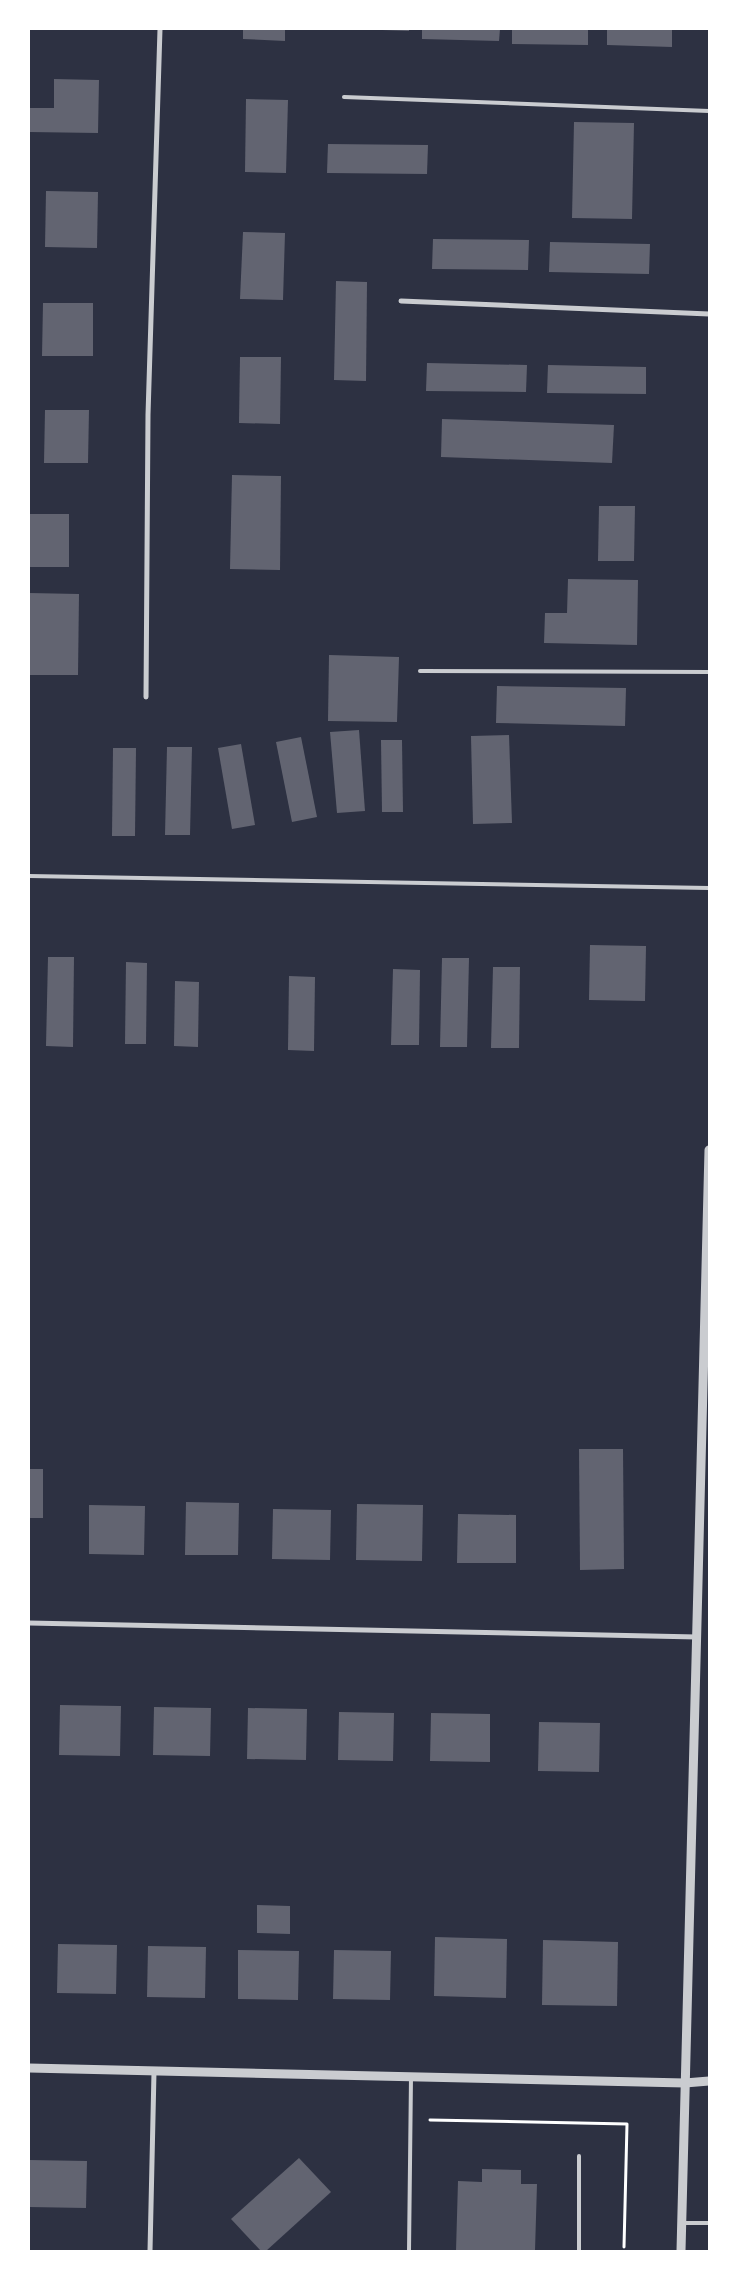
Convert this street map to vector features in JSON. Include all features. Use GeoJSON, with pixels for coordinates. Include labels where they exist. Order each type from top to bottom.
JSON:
{"type":"FeatureCollection","features":[{"type":"Feature","properties":{"kind":"street"},"geometry":{"type":"LineString","coordinates":[[146,697],[148,415],[160,29]]}},
{"type":"Feature","properties":{"kind":"street"},"geometry":{"type":"LineString","coordinates":[[400,301],[709,314]]}},
{"type":"Feature","properties":{"kind":"street"},"geometry":{"type":"LineString","coordinates":[[681,2251],[684,2083],[707,1350],[709,1150]]}},
{"type":"Feature","properties":{"kind":"street"},"geometry":{"type":"LineString","coordinates":[[29,1623],[697,1636]]}},
{"type":"Feature","properties":{"kind":"street"},"geometry":{"type":"LineString","coordinates":[[29,2068],[684,2083],[709,2081]]}},
{"type":"Feature","properties":{"kind":"street"},"geometry":{"type":"LineString","coordinates":[[150,2251],[154,2072]]}},
{"type":"Feature","properties":{"kind":"lane"},"geometry":{"type":"LineString","coordinates":[[344,97],[709,111]]}},
{"type":"Feature","properties":{"kind":"lane"},"geometry":{"type":"LineString","coordinates":[[420,671],[709,672]]}},
{"type":"Feature","properties":{"kind":"lane"},"geometry":{"type":"LineString","coordinates":[[29,876],[709,888]]}},
{"type":"Feature","properties":{"kind":"lane"},"geometry":{"type":"LineString","coordinates":[[409,2251],[410,2077]]}},
{"type":"Feature","properties":{"kind":"lane"},"geometry":{"type":"LineString","coordinates":[[579,2156],[579,2251]]}},
{"type":"Feature","properties":{"kind":"lane"},"geometry":{"type":"LineString","coordinates":[[682,2223],[709,2223]]}},
{"type":"Feature","properties":{"kind":"path"},"geometry":{"type":"LineString","coordinates":[[426,2120],[627,2124],[624,2247]]}},
{"type":"Feature","properties":{"kind":"building"},"geometry":{"type":"Polygon","coordinates":[[[243,29],[285,29],[285,41],[243,39],[243,29]]]}},
{"type":"Feature","properties":{"kind":"building"},"geometry":{"type":"Polygon","coordinates":[[[409,29],[409,31],[382,30],[409,29]]]}},
{"type":"Feature","properties":{"kind":"building"},"geometry":{"type":"Polygon","coordinates":[[[422,29],[500,29],[499,41],[422,39],[422,29]]]}},
{"type":"Feature","properties":{"kind":"building"},"geometry":{"type":"Polygon","coordinates":[[[512,29],[588,29],[588,45],[512,44],[512,29]]]}},
{"type":"Feature","properties":{"kind":"building"},"geometry":{"type":"Polygon","coordinates":[[[607,29],[672,29],[672,47],[607,45],[607,29]]]}},
{"type":"Feature","properties":{"kind":"building"},"geometry":{"type":"Polygon","coordinates":[[[54,79],[99,80],[98,133],[29,132],[29,108],[54,108],[54,79]]]}},
{"type":"Feature","properties":{"kind":"building"},"geometry":{"type":"Polygon","coordinates":[[[246,99],[288,100],[286,173],[245,172],[246,99]]]}},
{"type":"Feature","properties":{"kind":"building"},"geometry":{"type":"Polygon","coordinates":[[[574,122],[634,123],[632,219],[572,218],[574,122]]]}},
{"type":"Feature","properties":{"kind":"building"},"geometry":{"type":"Polygon","coordinates":[[[328,144],[428,145],[427,174],[327,173],[328,144]]]}},
{"type":"Feature","properties":{"kind":"building"},"geometry":{"type":"Polygon","coordinates":[[[46,191],[98,192],[97,248],[45,247],[46,191]]]}},
{"type":"Feature","properties":{"kind":"building"},"geometry":{"type":"Polygon","coordinates":[[[243,232],[285,233],[283,300],[240,299],[243,232]]]}},
{"type":"Feature","properties":{"kind":"building"},"geometry":{"type":"Polygon","coordinates":[[[433,239],[529,240],[528,270],[432,269],[433,239]]]}},
{"type":"Feature","properties":{"kind":"building"},"geometry":{"type":"Polygon","coordinates":[[[550,242],[650,244],[649,274],[549,272],[550,242]]]}},
{"type":"Feature","properties":{"kind":"building"},"geometry":{"type":"Polygon","coordinates":[[[336,281],[367,282],[366,381],[334,380],[336,281]]]}},
{"type":"Feature","properties":{"kind":"building"},"geometry":{"type":"Polygon","coordinates":[[[43,303],[93,303],[93,356],[42,356],[43,303]]]}},
{"type":"Feature","properties":{"kind":"building"},"geometry":{"type":"Polygon","coordinates":[[[240,357],[281,357],[280,424],[239,423],[240,357]]]}},
{"type":"Feature","properties":{"kind":"building"},"geometry":{"type":"Polygon","coordinates":[[[427,363],[527,365],[526,392],[426,391],[427,363]]]}},
{"type":"Feature","properties":{"kind":"building"},"geometry":{"type":"Polygon","coordinates":[[[548,365],[646,367],[646,394],[547,393],[548,365]]]}},
{"type":"Feature","properties":{"kind":"building"},"geometry":{"type":"Polygon","coordinates":[[[45,410],[89,410],[88,463],[44,463],[45,410]]]}},
{"type":"Feature","properties":{"kind":"building"},"geometry":{"type":"Polygon","coordinates":[[[442,419],[614,425],[612,463],[441,457],[442,419]]]}},
{"type":"Feature","properties":{"kind":"building"},"geometry":{"type":"Polygon","coordinates":[[[232,475],[281,476],[280,570],[230,569],[232,475]]]}},
{"type":"Feature","properties":{"kind":"building"},"geometry":{"type":"Polygon","coordinates":[[[599,506],[635,506],[634,561],[598,561],[599,506]]]}},
{"type":"Feature","properties":{"kind":"building"},"geometry":{"type":"Polygon","coordinates":[[[29,514],[69,514],[69,567],[29,567],[29,514]]]}},
{"type":"Feature","properties":{"kind":"building"},"geometry":{"type":"Polygon","coordinates":[[[568,579],[638,580],[637,645],[544,643],[545,613],[567,613],[568,579]]]}},
{"type":"Feature","properties":{"kind":"building"},"geometry":{"type":"Polygon","coordinates":[[[29,593],[79,594],[78,675],[29,675],[29,593]]]}},
{"type":"Feature","properties":{"kind":"building"},"geometry":{"type":"Polygon","coordinates":[[[329,655],[399,657],[397,722],[328,721],[329,655]]]}},
{"type":"Feature","properties":{"kind":"building"},"geometry":{"type":"Polygon","coordinates":[[[497,686],[626,688],[625,726],[496,723],[497,686]]]}},
{"type":"Feature","properties":{"kind":"building"},"geometry":{"type":"Polygon","coordinates":[[[359,730],[365,811],[337,813],[330,732],[359,730]]]}},
{"type":"Feature","properties":{"kind":"building"},"geometry":{"type":"Polygon","coordinates":[[[509,735],[512,823],[473,824],[471,736],[509,735]]]}},
{"type":"Feature","properties":{"kind":"building"},"geometry":{"type":"Polygon","coordinates":[[[301,737],[317,817],[292,822],[276,742],[301,737]]]}},
{"type":"Feature","properties":{"kind":"building"},"geometry":{"type":"Polygon","coordinates":[[[381,740],[402,740],[403,812],[382,812],[381,740]]]}},
{"type":"Feature","properties":{"kind":"building"},"geometry":{"type":"Polygon","coordinates":[[[241,744],[255,825],[232,829],[218,748],[241,744]]]}},
{"type":"Feature","properties":{"kind":"building"},"geometry":{"type":"Polygon","coordinates":[[[167,747],[192,747],[190,835],[165,835],[167,747]]]}},
{"type":"Feature","properties":{"kind":"building"},"geometry":{"type":"Polygon","coordinates":[[[113,748],[136,748],[135,836],[112,836],[113,748]]]}},
{"type":"Feature","properties":{"kind":"building"},"geometry":{"type":"Polygon","coordinates":[[[590,945],[646,946],[645,1001],[589,1000],[590,945]]]}},
{"type":"Feature","properties":{"kind":"building"},"geometry":{"type":"Polygon","coordinates":[[[48,957],[74,957],[73,1047],[46,1046],[48,957]]]}},
{"type":"Feature","properties":{"kind":"building"},"geometry":{"type":"Polygon","coordinates":[[[442,958],[469,958],[467,1047],[440,1047],[442,958]]]}},
{"type":"Feature","properties":{"kind":"building"},"geometry":{"type":"Polygon","coordinates":[[[126,962],[147,963],[146,1044],[125,1044],[126,962]]]}},
{"type":"Feature","properties":{"kind":"building"},"geometry":{"type":"Polygon","coordinates":[[[493,967],[520,967],[519,1048],[491,1048],[493,967]]]}},
{"type":"Feature","properties":{"kind":"building"},"geometry":{"type":"Polygon","coordinates":[[[393,969],[420,970],[419,1045],[391,1045],[393,969]]]}},
{"type":"Feature","properties":{"kind":"building"},"geometry":{"type":"Polygon","coordinates":[[[289,976],[315,977],[314,1051],[288,1050],[289,976]]]}},
{"type":"Feature","properties":{"kind":"building"},"geometry":{"type":"Polygon","coordinates":[[[175,981],[199,982],[198,1047],[174,1046],[175,981]]]}},
{"type":"Feature","properties":{"kind":"building"},"geometry":{"type":"Polygon","coordinates":[[[579,1449],[623,1449],[624,1569],[580,1570],[579,1449]]]}},
{"type":"Feature","properties":{"kind":"building"},"geometry":{"type":"Polygon","coordinates":[[[29,1469],[43,1469],[43,1518],[29,1518],[29,1469]]]}},
{"type":"Feature","properties":{"kind":"building"},"geometry":{"type":"Polygon","coordinates":[[[186,1502],[239,1503],[238,1555],[185,1555],[186,1502]]]}},
{"type":"Feature","properties":{"kind":"building"},"geometry":{"type":"Polygon","coordinates":[[[357,1504],[423,1505],[422,1561],[356,1560],[357,1504]]]}},
{"type":"Feature","properties":{"kind":"building"},"geometry":{"type":"Polygon","coordinates":[[[89,1505],[145,1506],[144,1555],[89,1554],[89,1505]]]}},
{"type":"Feature","properties":{"kind":"building"},"geometry":{"type":"Polygon","coordinates":[[[273,1509],[331,1510],[330,1560],[272,1559],[273,1509]]]}},
{"type":"Feature","properties":{"kind":"building"},"geometry":{"type":"Polygon","coordinates":[[[458,1514],[516,1515],[516,1563],[457,1563],[458,1514]]]}},
{"type":"Feature","properties":{"kind":"building"},"geometry":{"type":"Polygon","coordinates":[[[60,1705],[121,1706],[120,1756],[59,1755],[60,1705]]]}},
{"type":"Feature","properties":{"kind":"building"},"geometry":{"type":"Polygon","coordinates":[[[154,1707],[211,1708],[210,1756],[153,1755],[154,1707]]]}},
{"type":"Feature","properties":{"kind":"building"},"geometry":{"type":"Polygon","coordinates":[[[248,1708],[307,1709],[306,1760],[247,1759],[248,1708]]]}},
{"type":"Feature","properties":{"kind":"building"},"geometry":{"type":"Polygon","coordinates":[[[339,1712],[394,1713],[393,1761],[338,1760],[339,1712]]]}},
{"type":"Feature","properties":{"kind":"building"},"geometry":{"type":"Polygon","coordinates":[[[431,1713],[490,1714],[490,1762],[430,1761],[431,1713]]]}},
{"type":"Feature","properties":{"kind":"building"},"geometry":{"type":"Polygon","coordinates":[[[539,1722],[600,1723],[599,1772],[538,1771],[539,1722]]]}},
{"type":"Feature","properties":{"kind":"building"},"geometry":{"type":"Polygon","coordinates":[[[257,1905],[290,1906],[290,1934],[257,1933],[257,1905]]]}},
{"type":"Feature","properties":{"kind":"building"},"geometry":{"type":"Polygon","coordinates":[[[435,1937],[507,1939],[506,1998],[434,1996],[435,1937]]]}},
{"type":"Feature","properties":{"kind":"building"},"geometry":{"type":"Polygon","coordinates":[[[543,1940],[618,1942],[617,2006],[542,2005],[543,1940]]]}},
{"type":"Feature","properties":{"kind":"building"},"geometry":{"type":"Polygon","coordinates":[[[58,1944],[117,1945],[116,1994],[57,1993],[58,1944]]]}},
{"type":"Feature","properties":{"kind":"building"},"geometry":{"type":"Polygon","coordinates":[[[148,1946],[206,1947],[205,1998],[147,1997],[148,1946]]]}},
{"type":"Feature","properties":{"kind":"building"},"geometry":{"type":"Polygon","coordinates":[[[238,1950],[299,1951],[298,2000],[238,1999],[238,1950]]]}},
{"type":"Feature","properties":{"kind":"building"},"geometry":{"type":"Polygon","coordinates":[[[334,1950],[391,1951],[390,2000],[333,1999],[334,1950]]]}},
{"type":"Feature","properties":{"kind":"building"},"geometry":{"type":"Polygon","coordinates":[[[299,2158],[331,2192],[266,2251],[261,2251],[231,2219],[299,2158]]]}},
{"type":"Feature","properties":{"kind":"building"},"geometry":{"type":"Polygon","coordinates":[[[29,2160],[87,2161],[86,2208],[29,2207],[29,2160]]]}},
{"type":"Feature","properties":{"kind":"building"},"geometry":{"type":"Polygon","coordinates":[[[482,2169],[521,2170],[521,2184],[537,2184],[535,2251],[456,2251],[458,2181],[482,2182],[482,2169]]]}}]}
